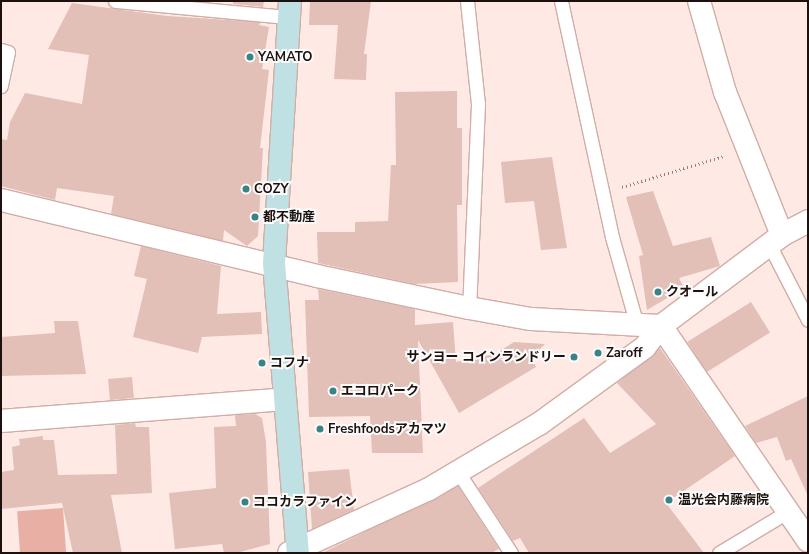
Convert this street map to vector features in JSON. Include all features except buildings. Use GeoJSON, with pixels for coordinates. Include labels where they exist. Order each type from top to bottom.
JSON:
{"type":"FeatureCollection","features":[{"type":"Feature","properties":{"kind":"street"},"geometry":{"type":"LineString","coordinates":[[699,1],[725,92],[748,148],[776,241]]}},
{"type":"Feature","properties":{"kind":"street"},"geometry":{"type":"LineString","coordinates":[[289,9],[274,263],[295,552],[382,512],[458,472],[539,424],[645,347],[661,326],[776,241],[808,221]]}},
{"type":"Feature","properties":{"kind":"street"},"geometry":{"type":"LineString","coordinates":[[1,200],[274,263],[317,276],[469,308],[531,319],[632,327],[661,326]]}},
{"type":"Feature","properties":{"kind":"street"},"geometry":{"type":"LineString","coordinates":[[661,326],[808,541]]}},
{"type":"Feature","properties":{"kind":"street"},"geometry":{"type":"LineString","coordinates":[[1,421],[284,399]]}},
{"type":"Feature","properties":{"kind":"lane"},"geometry":{"type":"LineString","coordinates":[[115,1],[289,9]]}},
{"type":"Feature","properties":{"kind":"lane"},"geometry":{"type":"LineString","coordinates":[[467,1],[478,104],[469,308]]}},
{"type":"Feature","properties":{"kind":"lane"},"geometry":{"type":"LineString","coordinates":[[561,1],[603,193],[634,315],[632,327]]}},
{"type":"Feature","properties":{"kind":"lane"},"geometry":{"type":"LineString","coordinates":[[1,50],[8,52],[1,86]]}},
{"type":"Feature","properties":{"kind":"lane"},"geometry":{"type":"LineString","coordinates":[[776,241],[808,320]]}},
{"type":"Feature","properties":{"kind":"lane"},"geometry":{"type":"LineString","coordinates":[[458,472],[511,553]]}},
{"type":"Feature","properties":{"kind":"lane"},"geometry":{"type":"LineString","coordinates":[[719,553],[787,512]]}},
{"type":"Feature","properties":{"kind":"path"},"geometry":{"type":"LineString","coordinates":[[603,193],[748,148]]}},
{"type":"Feature","properties":{"kind":"shaded area"},"geometry":{"type":"Polygon","coordinates":[[[63,508],[66,553],[20,553],[17,511],[63,508]]]}},
{"type":"Feature","properties":{"kind":"place","name":"YAMATO"},"geometry":{"type":"Point","coordinates":[250,57]}},
{"type":"Feature","properties":{"kind":"place","name":"COZY"},"geometry":{"type":"Point","coordinates":[246,189]}},
{"type":"Feature","properties":{"kind":"place","name":"都不動産"},"geometry":{"type":"Point","coordinates":[255,217]}},
{"type":"Feature","properties":{"kind":"place","name":"クオール"},"geometry":{"type":"Point","coordinates":[658,292]}},
{"type":"Feature","properties":{"kind":"place","name":"Zaroff"},"geometry":{"type":"Point","coordinates":[598,353]}},
{"type":"Feature","properties":{"kind":"place","name":"サンヨー コインランドリー"},"geometry":{"type":"Point","coordinates":[574,357]}},
{"type":"Feature","properties":{"kind":"place","name":"コフナ"},"geometry":{"type":"Point","coordinates":[262,363]}},
{"type":"Feature","properties":{"kind":"place","name":"エコロパーク"},"geometry":{"type":"Point","coordinates":[333,391]}},
{"type":"Feature","properties":{"kind":"place","name":"Freshfoodsアカマツ"},"geometry":{"type":"Point","coordinates":[320,429]}},
{"type":"Feature","properties":{"kind":"place","name":"温光会内藤病院"},"geometry":{"type":"Point","coordinates":[669,500]}},
{"type":"Feature","properties":{"kind":"place","name":"ココカラファイン"},"geometry":{"type":"Point","coordinates":[245,502]}}]}
